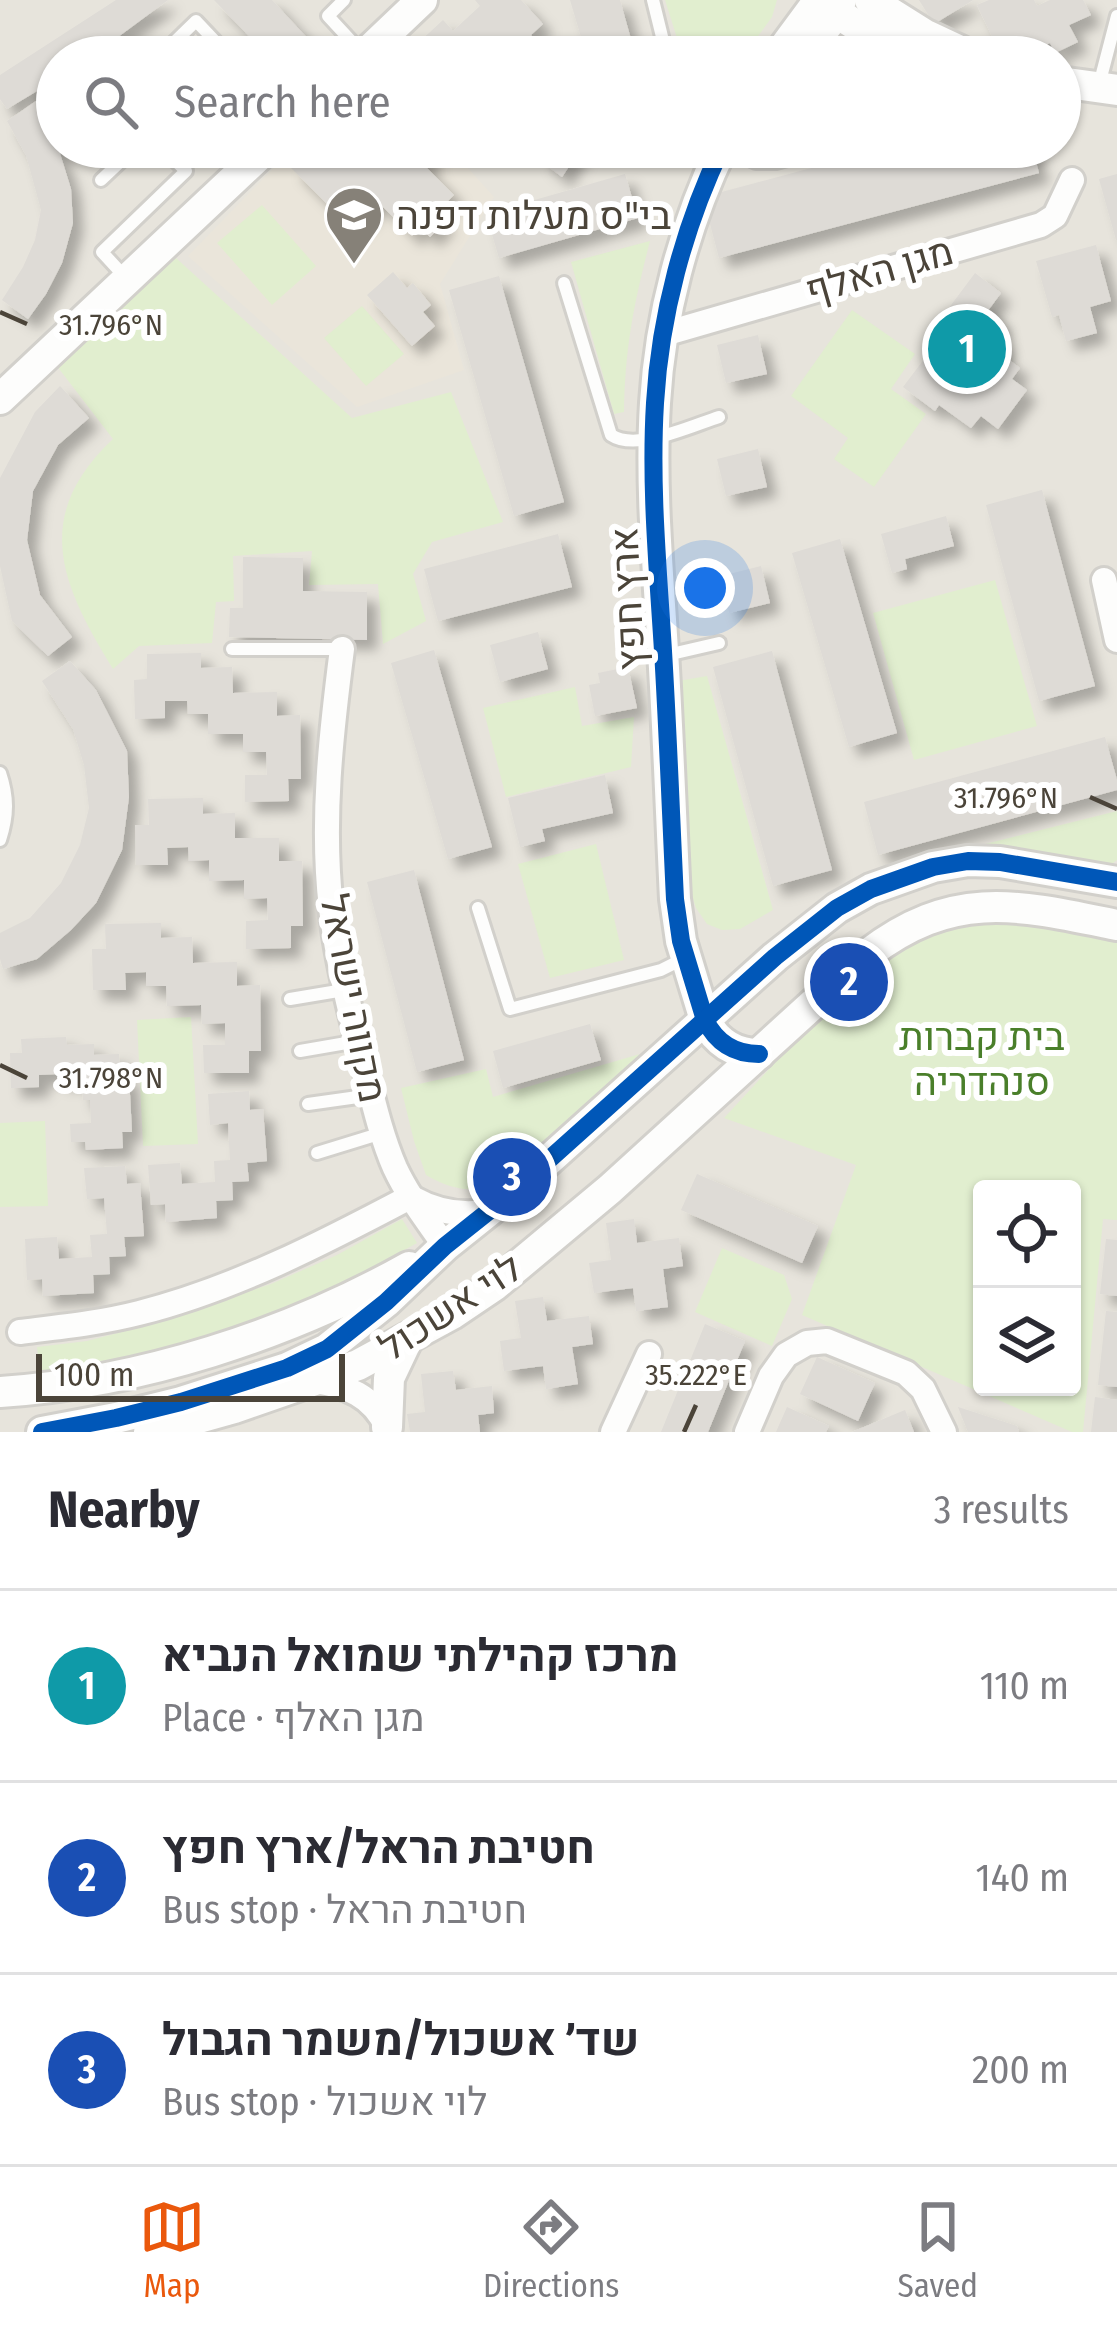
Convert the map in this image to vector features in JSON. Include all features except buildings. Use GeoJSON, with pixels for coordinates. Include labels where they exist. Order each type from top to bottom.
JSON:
{"type":"FeatureCollection","features":[{"type":"Feature","properties":{"kind":"street"},"geometry":{"type":"LineString","coordinates":[[384,36],[422,0]]}},
{"type":"Feature","properties":{"kind":"street"},"geometry":{"type":"LineString","coordinates":[[870,0],[929,36]]}},
{"type":"Feature","properties":{"kind":"street"},"geometry":{"type":"LineString","coordinates":[[797,36],[829,3]]}},
{"type":"Feature","properties":{"kind":"street"},"geometry":{"type":"LineString","coordinates":[[812,36],[829,3]]}},
{"type":"Feature","properties":{"kind":"street"},"geometry":{"type":"LineString","coordinates":[[829,3],[878,36]]}},
{"type":"Feature","properties":{"kind":"street"},"geometry":{"type":"LineString","coordinates":[[0,399],[240,168]]}},
{"type":"Feature","properties":{"kind":"street","name":"ארץ חפץ"},"geometry":{"type":"LineString","coordinates":[[712,1014],[686,958],[678,916],[655,405],[683,247],[713,168]]}},
{"type":"Feature","properties":{"kind":"street","name":"מגן האלף"},"geometry":{"type":"LineString","coordinates":[[664,334],[1041,225],[1055,216],[1072,179]]}},
{"type":"Feature","properties":{"kind":"street"},"geometry":{"type":"LineString","coordinates":[[1104,580],[1117,640]]}},
{"type":"Feature","properties":{"kind":"street","name":"מקווה ישראל"},"geometry":{"type":"LineString","coordinates":[[341,649],[331,734],[328,834],[331,905],[344,990],[382,1133],[410,1197],[445,1246]]}},
{"type":"Feature","properties":{"kind":"street","name":"לוי אשכול"},"geometry":{"type":"LineString","coordinates":[[42,1432],[181,1402],[287,1368],[327,1349],[775,957],[837,908],[871,889],[933,867],[984,862],[1117,882]]}},
{"type":"Feature","properties":{"kind":"street","name":"לוי אשכול"},"geometry":{"type":"LineString","coordinates":[[149,1432],[358,1365],[481,1295],[610,1189],[868,954],[917,922],[958,910],[999,906],[1117,925]]}},
{"type":"Feature","properties":{"kind":"street","name":"ארץ חפץ"},"geometry":{"type":"LineString","coordinates":[[678,916],[704,959],[714,1036],[726,1045]]}},
{"type":"Feature","properties":{"kind":"street"},"geometry":{"type":"LineString","coordinates":[[726,1045],[759,1054]]}},
{"type":"Feature","properties":{"kind":"street"},"geometry":{"type":"LineString","coordinates":[[726,1045],[730,1080]]}},
{"type":"Feature","properties":{"kind":"street"},"geometry":{"type":"LineString","coordinates":[[20,1332],[108,1320],[197,1294],[251,1275],[410,1197],[448,1212],[490,1211]]}},
{"type":"Feature","properties":{"kind":"street"},"geometry":{"type":"LineString","coordinates":[[0,1392],[126,1374],[289,1325],[445,1246]]}},
{"type":"Feature","properties":{"kind":"street"},"geometry":{"type":"LineString","coordinates":[[388,1429],[389,1378],[407,1340]]}},
{"type":"Feature","properties":{"kind":"street"},"geometry":{"type":"LineString","coordinates":[[747,1432],[771,1376],[786,1355],[807,1342],[827,1341],[906,1373],[923,1389],[944,1432]]}},
{"type":"Feature","properties":{"kind":"street"},"geometry":{"type":"LineString","coordinates":[[327,1349],[358,1365],[375,1390],[388,1429]]}},
{"type":"Feature","properties":{"kind":"street"},"geometry":{"type":"LineString","coordinates":[[613,1432],[649,1354]]}},
{"type":"Feature","properties":{"kind":"street"},"geometry":{"type":"LineString","coordinates":[[314,1381],[366,1397],[388,1429]]}},
{"type":"Feature","properties":{"kind":"lane"},"geometry":{"type":"LineString","coordinates":[[344,0],[328,16],[346,36]]}},
{"type":"Feature","properties":{"kind":"lane"},"geometry":{"type":"LineString","coordinates":[[653,0],[662,36]]}},
{"type":"Feature","properties":{"kind":"lane"},"geometry":{"type":"LineString","coordinates":[[1108,89],[1117,16]]}},
{"type":"Feature","properties":{"kind":"lane"},"geometry":{"type":"LineString","coordinates":[[181,36],[196,21],[210,36]]}},
{"type":"Feature","properties":{"kind":"lane"},"geometry":{"type":"LineString","coordinates":[[101,180],[114,168]]}},
{"type":"Feature","properties":{"kind":"lane"},"geometry":{"type":"LineString","coordinates":[[127,279],[102,252],[185,171],[182,168]]}},
{"type":"Feature","properties":{"kind":"lane"},"geometry":{"type":"LineString","coordinates":[[564,283],[611,435],[630,442],[655,438],[719,417]]}},
{"type":"Feature","properties":{"kind":"lane"},"geometry":{"type":"LineString","coordinates":[[663,656],[718,643]]}},
{"type":"Feature","properties":{"kind":"lane"},"geometry":{"type":"LineString","coordinates":[[232,649],[341,649]]}},
{"type":"Feature","properties":{"kind":"lane"},"geometry":{"type":"LineString","coordinates":[[0,773],[7,818],[0,839]]}},
{"type":"Feature","properties":{"kind":"lane"},"geometry":{"type":"LineString","coordinates":[[478,908],[510,1009],[661,970],[686,958]]}},
{"type":"Feature","properties":{"kind":"lane"},"geometry":{"type":"LineString","coordinates":[[290,999],[344,990]]}},
{"type":"Feature","properties":{"kind":"lane"},"geometry":{"type":"LineString","coordinates":[[300,1051],[358,1041]]}},
{"type":"Feature","properties":{"kind":"lane"},"geometry":{"type":"LineString","coordinates":[[308,1104],[372,1095]]}},
{"type":"Feature","properties":{"kind":"lane"},"geometry":{"type":"LineString","coordinates":[[317,1153],[382,1133]]}},
{"type":"Feature","properties":{"kind":"shaded area"},"geometry":{"type":"Polygon","coordinates":[[[0,0],[1117,0],[1117,1432],[0,1432],[0,0]]]}},
{"type":"Feature","properties":{"kind":"shaded area"},"geometry":{"type":"Polygon","coordinates":[[[274,168],[468,168],[494,197],[440,284],[464,370],[357,407],[188,256],[274,168]]]}},
{"type":"Feature","properties":{"kind":"green space"},"geometry":{"type":"Polygon","coordinates":[[[665,0],[777,0],[758,36],[676,36],[665,0]]]}},
{"type":"Feature","properties":{"kind":"green space"},"geometry":{"type":"Polygon","coordinates":[[[262,205],[316,266],[272,305],[217,243],[262,205]]]}},
{"type":"Feature","properties":{"kind":"green space"},"geometry":{"type":"Polygon","coordinates":[[[650,241],[631,325],[624,412],[614,414],[571,262],[650,241]]]}},
{"type":"Feature","properties":{"kind":"green space"},"geometry":{"type":"Polygon","coordinates":[[[165,248],[352,418],[451,392],[503,522],[432,542],[413,574],[426,621],[383,644],[378,584],[309,585],[312,551],[233,556],[234,601],[216,602],[212,643],[139,646],[113,669],[69,580],[63,524],[71,496],[87,468],[113,439],[53,361],[165,248]]]}},
{"type":"Feature","properties":{"kind":"green space"},"geometry":{"type":"Polygon","coordinates":[[[362,306],[404,354],[366,386],[324,338],[362,306]]]}},
{"type":"Feature","properties":{"kind":"green space"},"geometry":{"type":"Polygon","coordinates":[[[852,310],[915,354],[891,389],[926,414],[874,487],[834,459],[848,438],[791,396],[852,310]]]}},
{"type":"Feature","properties":{"kind":"green space"},"geometry":{"type":"Polygon","coordinates":[[[995,580],[1037,726],[914,760],[873,613],[995,580]]]}},
{"type":"Feature","properties":{"kind":"green space"},"geometry":{"type":"Polygon","coordinates":[[[707,676],[773,910],[740,929],[722,930],[707,924],[684,872],[678,681],[707,676]]]}},
{"type":"Feature","properties":{"kind":"green space"},"geometry":{"type":"Polygon","coordinates":[[[575,687],[582,726],[634,717],[631,767],[506,797],[483,708],[575,687]]]}},
{"type":"Feature","properties":{"kind":"green space"},"geometry":{"type":"Polygon","coordinates":[[[1117,811],[1117,860],[1109,866],[973,847],[1117,811]]]}},
{"type":"Feature","properties":{"kind":"green space"},"geometry":{"type":"Polygon","coordinates":[[[596,844],[624,960],[550,978],[518,864],[596,844]]]}},
{"type":"Feature","properties":{"kind":"green space","name":"בית קברות סנהדריה"},"geometry":{"type":"Polygon","coordinates":[[[1016,921],[1117,939],[1117,1220],[1103,1219],[1083,1432],[1072,1432],[989,1396],[1081,1396],[1081,1180],[973,1180],[973,1389],[802,1315],[856,1165],[724,1118],[817,1018],[870,972],[925,939],[1016,921]]]}},
{"type":"Feature","properties":{"kind":"green space"},"geometry":{"type":"Polygon","coordinates":[[[191,1017],[198,1144],[143,1146],[137,1020],[191,1017]]]}},
{"type":"Feature","properties":{"kind":"green space"},"geometry":{"type":"Polygon","coordinates":[[[640,1054],[498,1184],[461,1188],[426,1175],[401,1088],[486,1069],[493,1097],[640,1054]]]}},
{"type":"Feature","properties":{"kind":"green space"},"geometry":{"type":"Polygon","coordinates":[[[45,1121],[48,1206],[0,1207],[0,1123],[45,1121]]]}},
{"type":"Feature","properties":{"kind":"green space"},"geometry":{"type":"Polygon","coordinates":[[[402,1219],[417,1243],[286,1311],[183,1346],[41,1378],[37,1347],[141,1327],[271,1284],[402,1219]]]}},
{"type":"Feature","properties":{"kind":"green space"},"geometry":{"type":"Polygon","coordinates":[[[722,1248],[784,1275],[792,1299],[772,1346],[695,1312],[722,1248]]]}},
{"type":"Feature","properties":{"kind":"cycle path"},"geometry":{"type":"LineString","coordinates":[[712,168],[685,240],[662,337],[654,434],[655,527],[681,941],[709,1028],[734,1049],[759,1054]]}},
{"type":"Feature","properties":{"kind":"cycle path"},"geometry":{"type":"LineString","coordinates":[[42,1432],[181,1402],[287,1368],[327,1349],[514,1191],[775,957],[837,908],[871,889],[933,867],[968,861],[1117,882]]}},
{"type":"Feature","properties":{"kind":"place","name":"בי\"ס מעלות דפנה"},"geometry":{"type":"Point","coordinates":[354,266]}},
{"type":"Feature","properties":{"kind":"place","name":"מרכז קהילתי שמואל הנביא"},"geometry":{"type":"Point","coordinates":[967,349]}},
{"type":"Feature","properties":{"kind":"place","name":"חטיבת הראל/ארץ חפץ"},"geometry":{"type":"Point","coordinates":[849,982]}},
{"type":"Feature","properties":{"kind":"place","name":"שד׳ אשכול/משמר הגבול"},"geometry":{"type":"Point","coordinates":[512,1177]}}]}
